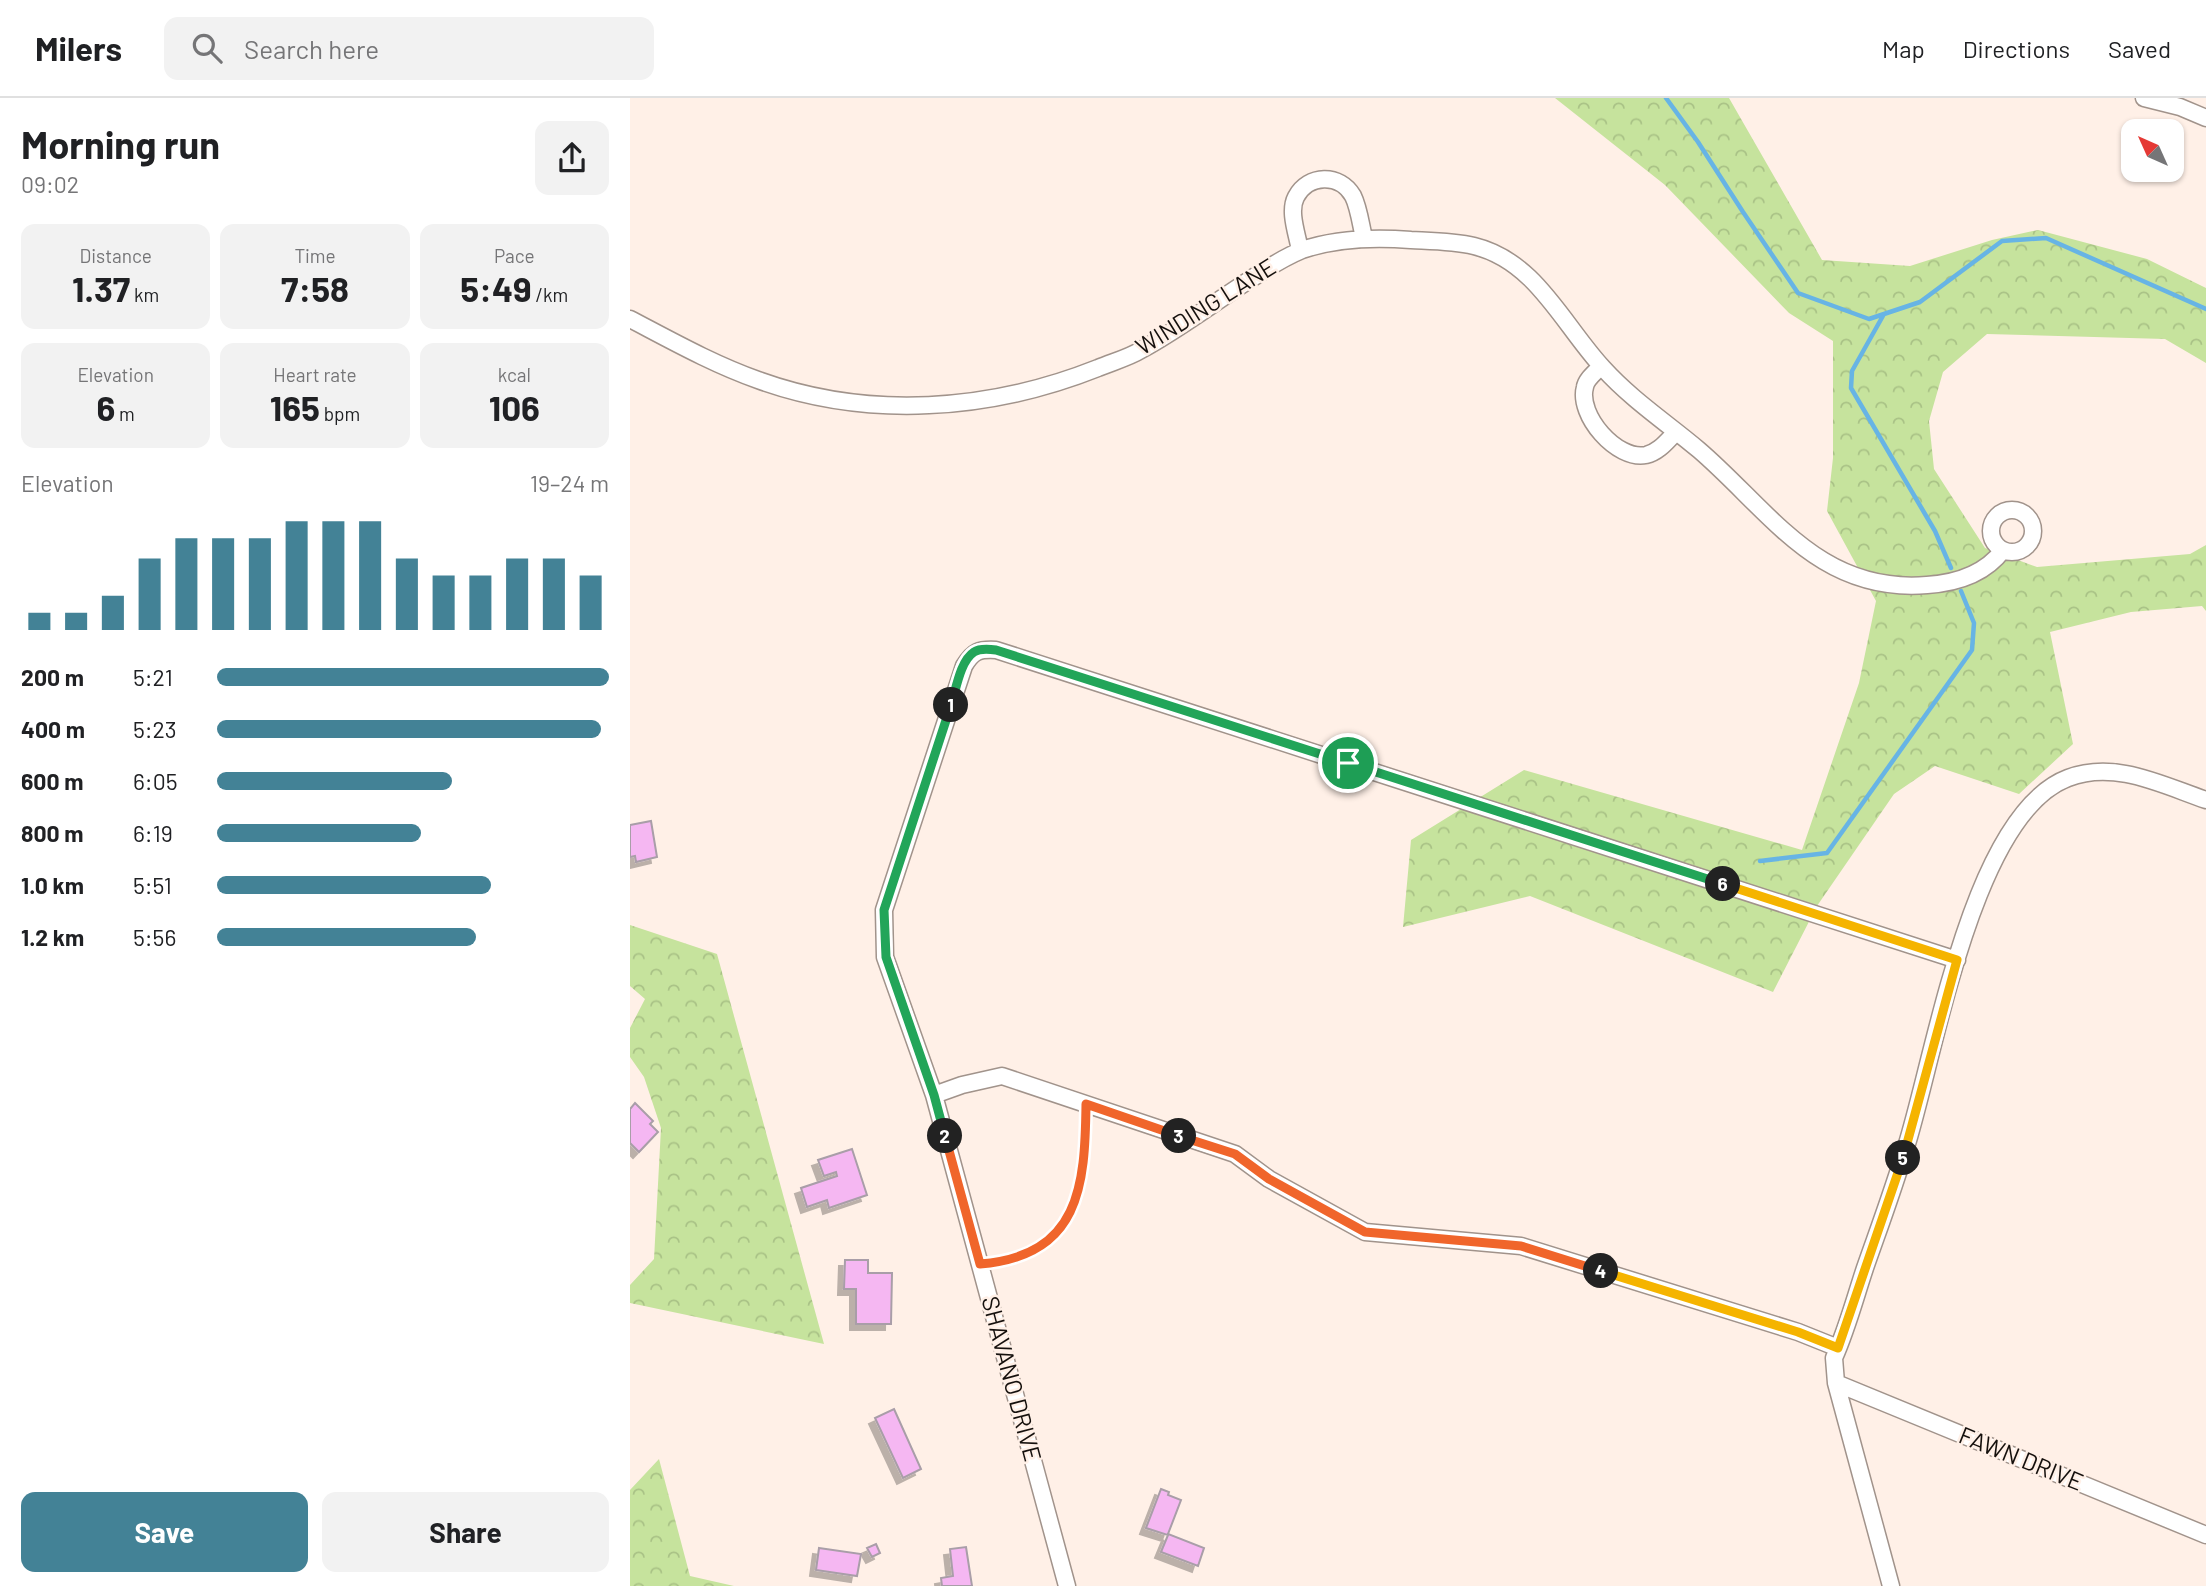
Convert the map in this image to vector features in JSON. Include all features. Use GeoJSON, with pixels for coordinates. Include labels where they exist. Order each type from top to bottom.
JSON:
{"type":"FeatureCollection","features":[{"type":"Feature","properties":{"kind":"street"},"geometry":{"type":"LineString","coordinates":[[2144,98],[2180,107],[2206,118]]}},
{"type":"Feature","properties":{"kind":"street","name":"WINDING LANE"},"geometry":{"type":"LineString","coordinates":[[1300,251],[1293,210],[1296,197],[1309,184],[1327,178],[1342,183],[1353,197],[1364,238]]}},
{"type":"Feature","properties":{"kind":"street","name":"WINDING LANE"},"geometry":{"type":"LineString","coordinates":[[630,319],[711,361],[761,381],[817,396],[880,405],[942,405],[1006,397],[1076,377],[1140,351],[1265,269],[1300,251],[1364,238],[1474,246],[1501,256],[1522,269],[1601,366],[1626,391],[1699,450],[1792,540],[1828,565],[1868,581],[1908,587],[1943,584],[1980,572],[1994,562],[2003,550]]}},
{"type":"Feature","properties":{"kind":"street"},"geometry":{"type":"LineString","coordinates":[[1601,366],[1585,384],[1583,402],[1589,418],[1605,437],[1623,451],[1645,456],[1661,448],[1676,432]]}},
{"type":"Feature","properties":{"kind":"street","name":"SHAVANO DRIVE"},"geometry":{"type":"LineString","coordinates":[[1067,1586],[934,1095],[886,957],[884,910],[964,666],[972,653],[982,649],[996,650],[1957,960]]}},
{"type":"Feature","properties":{"kind":"street"},"geometry":{"type":"LineString","coordinates":[[1891,1586],[1836,1383],[1834,1358],[1907,1146],[1957,960],[1987,871],[2003,841],[2024,812],[2046,789],[2068,778],[2092,771],[2119,772],[2206,800]]}},
{"type":"Feature","properties":{"kind":"street"},"geometry":{"type":"LineString","coordinates":[[934,1095],[1002,1076],[1235,1154],[1269,1179],[1365,1232],[1521,1246],[1798,1332],[1838,1348]]}},
{"type":"Feature","properties":{"kind":"street","name":"FAWN DRIVE"},"geometry":{"type":"LineString","coordinates":[[1836,1383],[2206,1535]]}},
{"type":"Feature","properties":{"kind":"lane"},"geometry":{"type":"LineString","coordinates":[[980,1264],[1021,1257],[1040,1247],[1058,1229],[1073,1207],[1080,1188],[1085,1156],[1086,1104]]}},
{"type":"Feature","properties":{"kind":"green space"},"geometry":{"type":"Polygon","coordinates":[[[1555,98],[1729,98],[1822,260],[1910,266],[1992,240],[2038,230],[2147,259],[2206,288],[2206,363],[2165,339],[1987,334],[1943,372],[1929,421],[1934,469],[1985,548],[2037,567],[2190,554],[2206,545],[2206,611],[2202,606],[2131,612],[2050,632],[2073,744],[2019,794],[1935,766],[1894,794],[1817,906],[1773,992],[1530,896],[1403,927],[1411,840],[1524,770],[1802,850],[1859,683],[1876,601],[1827,511],[1833,458],[1833,341],[1789,313],[1665,185],[1555,98]]]}},
{"type":"Feature","properties":{"kind":"green space"},"geometry":{"type":"Polygon","coordinates":[[[630,925],[717,954],[824,1344],[630,1303],[630,1285],[654,1259],[661,1128],[644,1077],[630,1057],[630,1028],[645,999],[630,986],[630,925]]]}},
{"type":"Feature","properties":{"kind":"green space"},"geometry":{"type":"Polygon","coordinates":[[[659,1459],[690,1576],[734,1586],[630,1586],[630,1490],[659,1459]]]}},
{"type":"Feature","properties":{"kind":"building"},"geometry":{"type":"Polygon","coordinates":[[[651,821],[657,857],[636,862],[635,856],[630,857],[630,825],[651,821]]]}},
{"type":"Feature","properties":{"kind":"building"},"geometry":{"type":"Polygon","coordinates":[[[635,1103],[653,1121],[650,1124],[658,1132],[639,1152],[630,1143],[630,1109],[635,1103]]]}},
{"type":"Feature","properties":{"kind":"building"},"geometry":{"type":"Polygon","coordinates":[[[852,1149],[867,1195],[829,1208],[827,1200],[807,1207],[801,1188],[837,1176],[836,1172],[824,1176],[818,1160],[852,1149]]]}},
{"type":"Feature","properties":{"kind":"building"},"geometry":{"type":"Polygon","coordinates":[[[845,1260],[868,1260],[868,1273],[892,1273],[891,1324],[856,1324],[856,1289],[844,1289],[845,1260]]]}},
{"type":"Feature","properties":{"kind":"building"},"geometry":{"type":"Polygon","coordinates":[[[894,1409],[921,1469],[903,1478],[875,1418],[894,1409]]]}},
{"type":"Feature","properties":{"kind":"building"},"geometry":{"type":"Polygon","coordinates":[[[1161,1489],[1181,1500],[1168,1534],[1204,1548],[1198,1566],[1161,1552],[1168,1535],[1146,1528],[1161,1489]]]}},
{"type":"Feature","properties":{"kind":"building"},"geometry":{"type":"Polygon","coordinates":[[[876,1544],[880,1553],[872,1557],[867,1548],[876,1544]]]}},
{"type":"Feature","properties":{"kind":"building"},"geometry":{"type":"Polygon","coordinates":[[[966,1547],[972,1586],[942,1586],[941,1578],[953,1576],[950,1549],[966,1547]]]}},
{"type":"Feature","properties":{"kind":"building"},"geometry":{"type":"Polygon","coordinates":[[[819,1548],[861,1554],[857,1576],[816,1570],[819,1548]]]}},
{"type":"Feature","properties":{"kind":"waterway"},"geometry":{"type":"LineString","coordinates":[[1666,98],[1798,293],[1869,319],[1920,302],[2002,241],[2046,238],[2206,309]]}},
{"type":"Feature","properties":{"kind":"waterway"},"geometry":{"type":"LineString","coordinates":[[1884,314],[1852,371],[1851,388],[1935,531],[1951,568]]}},
{"type":"Feature","properties":{"kind":"waterway"},"geometry":{"type":"LineString","coordinates":[[1760,861],[1827,853],[1972,650],[1974,623],[1961,591]]}},
{"type":"Feature","properties":{"kind":"route"},"geometry":{"type":"LineString","coordinates":[[982,649],[996,650],[1348,763],[1957,960],[1907,1146],[1838,1348],[1798,1332],[1521,1246],[1365,1232],[1269,1179],[1235,1154],[1086,1104],[1085,1156],[1080,1188],[1073,1207],[1058,1229],[1040,1247],[1021,1257],[980,1264],[934,1095],[886,957],[883,936],[884,910],[964,666],[972,653],[982,649]]}}]}
